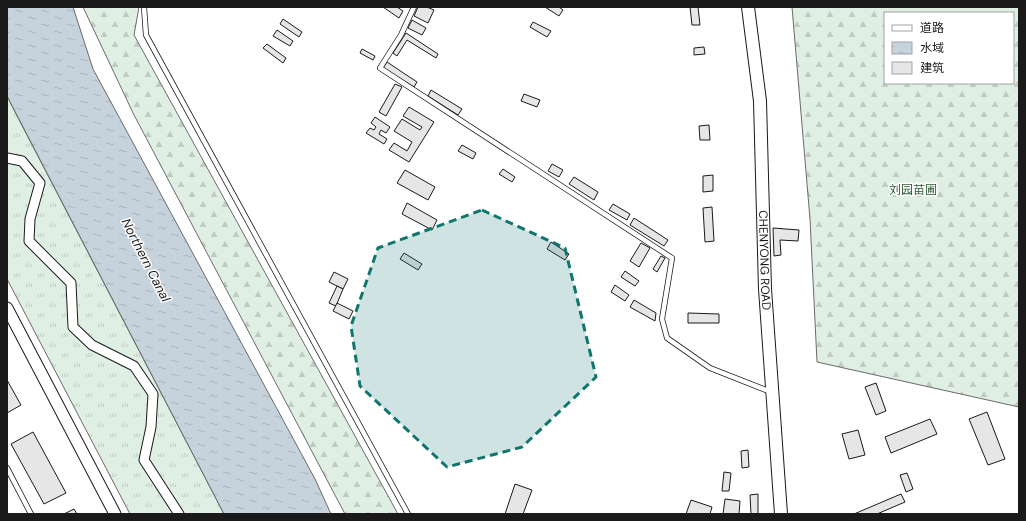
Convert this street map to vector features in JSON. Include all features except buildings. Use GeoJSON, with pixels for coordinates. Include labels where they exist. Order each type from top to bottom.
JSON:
{"type":"FeatureCollection","features":[{"type":"Feature","properties":{"kind":"main road","name":"CHENYONG ROAD"},"geometry":{"type":"LineString","coordinates":[[748,7],[760,101],[765,289],[781,514]]}},
{"type":"Feature","properties":{"kind":"street"},"geometry":{"type":"LineString","coordinates":[[7,158],[22,161],[40,183],[30,219],[29,241],[71,283],[73,327],[92,345],[134,366],[153,394],[151,427],[144,460],[179,514]]}},
{"type":"Feature","properties":{"kind":"street"},"geometry":{"type":"LineString","coordinates":[[7,308],[115,514]]}},
{"type":"Feature","properties":{"kind":"lane"},"geometry":{"type":"LineString","coordinates":[[144,7],[146,35],[408,514]]}},
{"type":"Feature","properties":{"kind":"lane"},"geometry":{"type":"LineString","coordinates":[[414,7],[401,35],[380,68],[672,258],[662,319],[667,338],[710,368],[772,393]]}},
{"type":"Feature","properties":{"kind":"lane"},"geometry":{"type":"LineString","coordinates":[[7,468],[31,514]]}},
{"type":"Feature","properties":{"kind":"highlighted area"},"geometry":{"type":"Polygon","coordinates":[[[482,210],[565,248],[596,377],[522,447],[447,467],[360,386],[351,326],[378,248],[482,210]]]}},
{"type":"Feature","properties":{"kind":"green space"},"geometry":{"type":"Polygon","coordinates":[[[83,7],[139,7],[134,35],[398,514],[345,514],[134,115],[83,7]]]}},
{"type":"Feature","properties":{"kind":"green space","name":"刘园苗圃"},"geometry":{"type":"Polygon","coordinates":[[[792,7],[1019,7],[1019,407],[817,362],[810,219],[792,7]]]}},
{"type":"Feature","properties":{"kind":"green space"},"geometry":{"type":"Polygon","coordinates":[[[7,96],[224,514],[130,514],[7,279],[7,96]]]}},
{"type":"Feature","properties":{"kind":"water","name":"Northern Canal"},"geometry":{"type":"Polygon","coordinates":[[[7,7],[73,7],[93,69],[315,479],[331,514],[224,514],[7,96],[7,7]]]}}]}
